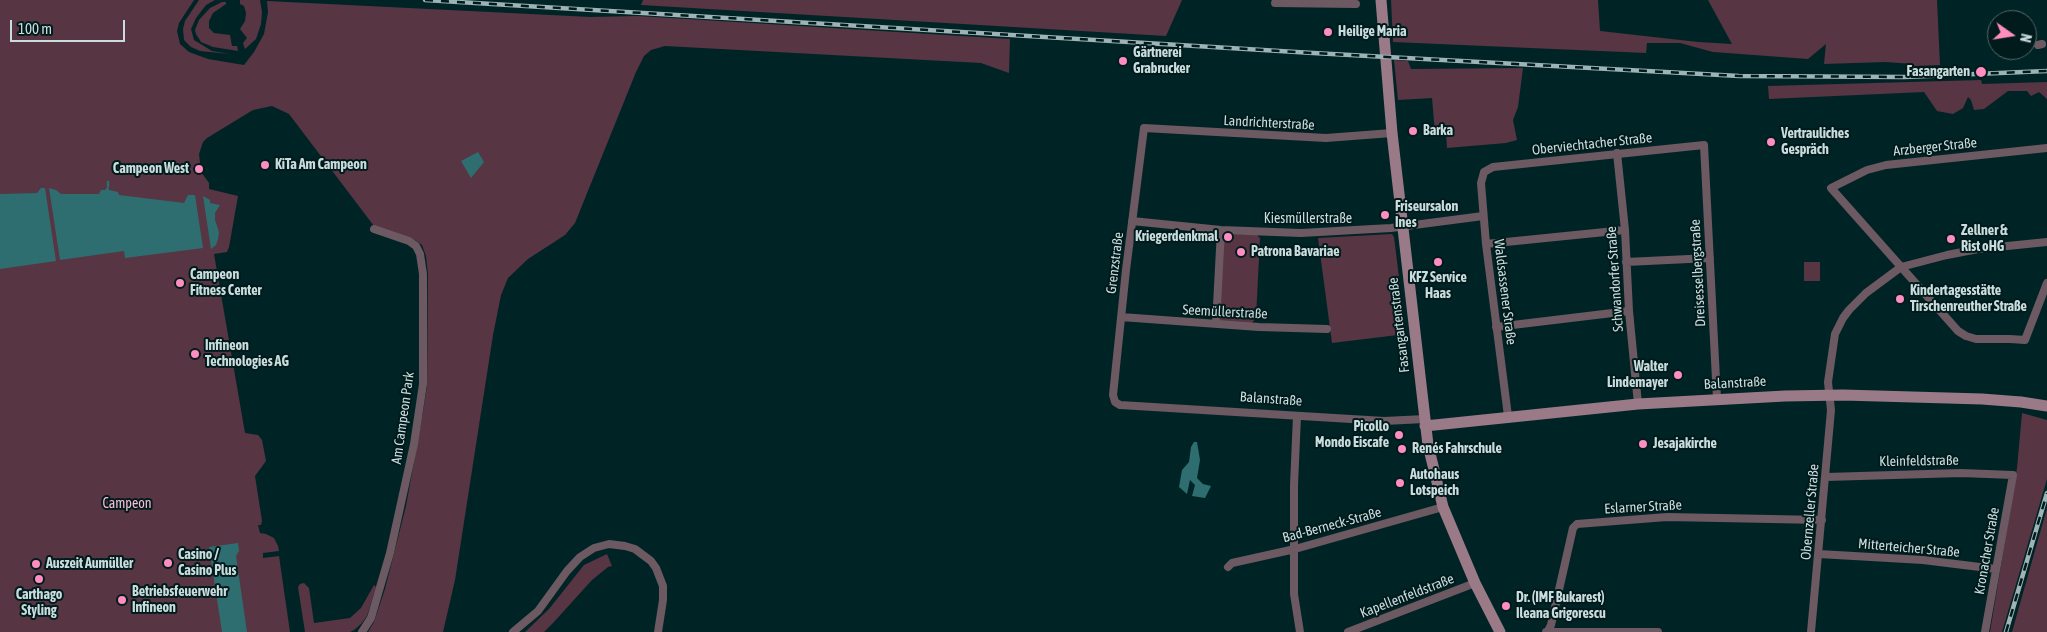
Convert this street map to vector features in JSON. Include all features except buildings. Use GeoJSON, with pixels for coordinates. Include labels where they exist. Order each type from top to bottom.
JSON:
{"type":"FeatureCollection","features":[{"type":"Feature","properties":{"kind":"street","name":"Fasangartenstraße"},"geometry":{"type":"LineString","coordinates":[[1382,0],[1392,134],[1429,449],[1443,508],[1475,583],[1500,632]]}},
{"type":"Feature","properties":{"kind":"street"},"geometry":{"type":"LineString","coordinates":[[1275,4],[1356,4]]}},
{"type":"Feature","properties":{"kind":"street","name":"Landrichterstraße"},"geometry":{"type":"LineString","coordinates":[[1144,128],[1326,138],[1392,134]]}},
{"type":"Feature","properties":{"kind":"street","name":"Grenzstraße"},"geometry":{"type":"LineString","coordinates":[[1115,402],[1113,394],[1121,317],[1144,128]]}},
{"type":"Feature","properties":{"kind":"street","name":"Oberviechtacher Straße"},"geometry":{"type":"LineString","coordinates":[[1484,172],[1493,167],[1704,145]]}},
{"type":"Feature","properties":{"kind":"street","name":"Dreisesselbergstraße"},"geometry":{"type":"LineString","coordinates":[[1704,145],[1717,399]]}},
{"type":"Feature","properties":{"kind":"street","name":"Arzberger Straße"},"geometry":{"type":"LineString","coordinates":[[1901,267],[1831,188],[1867,170],[1886,165],[2047,148]]}},
{"type":"Feature","properties":{"kind":"street","name":"Schwandorfer Straße"},"geometry":{"type":"LineString","coordinates":[[1617,153],[1625,230],[1629,311],[1638,404]]}},
{"type":"Feature","properties":{"kind":"street","name":"Waldsassener Straße"},"geometry":{"type":"LineString","coordinates":[[1484,172],[1481,183],[1483,216],[1508,416]]}},
{"type":"Feature","properties":{"kind":"street","name":"Kiesmüllerstraße"},"geometry":{"type":"LineString","coordinates":[[1132,221],[1221,230],[1301,233],[1375,230],[1483,216]]}},
{"type":"Feature","properties":{"kind":"street","name":"Am Campeon Park"},"geometry":{"type":"LineString","coordinates":[[362,632],[371,618],[390,553],[414,444],[422,384],[423,274],[420,254],[416,246],[409,241],[374,229]]}},
{"type":"Feature","properties":{"kind":"street"},"geometry":{"type":"LineString","coordinates":[[1216,324],[1221,230]]}},
{"type":"Feature","properties":{"kind":"street"},"geometry":{"type":"LineString","coordinates":[[1486,244],[1625,230]]}},
{"type":"Feature","properties":{"kind":"street"},"geometry":{"type":"LineString","coordinates":[[2047,242],[1978,249],[1901,267],[1958,332],[1976,339],[2025,340],[2047,283]]}},
{"type":"Feature","properties":{"kind":"street"},"geometry":{"type":"LineString","coordinates":[[1626,262],[1710,258]]}},
{"type":"Feature","properties":{"kind":"street","name":"Obernzeller Straße"},"geometry":{"type":"LineString","coordinates":[[1811,632],[1831,410],[1828,382],[1835,334],[1842,318],[1849,310],[1901,267]]}},
{"type":"Feature","properties":{"kind":"street"},"geometry":{"type":"LineString","coordinates":[[1496,327],[1629,311]]}},
{"type":"Feature","properties":{"kind":"street","name":"Seemüllerstraße"},"geometry":{"type":"LineString","coordinates":[[1121,317],[1327,329]]}},
{"type":"Feature","properties":{"kind":"street","name":"Balanstraße"},"geometry":{"type":"LineString","coordinates":[[1115,402],[1120,405],[1425,423],[1638,404],[1829,395],[1982,399],[2047,406]]}},
{"type":"Feature","properties":{"kind":"street"},"geometry":{"type":"LineString","coordinates":[[1297,416],[1294,485],[1294,594],[1300,632]]}},
{"type":"Feature","properties":{"kind":"street","name":"Kleinfeldstraße"},"geometry":{"type":"LineString","coordinates":[[1826,477],[1961,473],[2013,475]]}},
{"type":"Feature","properties":{"kind":"street","name":"Kronacher Straße"},"geometry":{"type":"LineString","coordinates":[[1985,632],[2013,475]]}},
{"type":"Feature","properties":{"kind":"street","name":"Bad-Berneck-Straße"},"geometry":{"type":"LineString","coordinates":[[1228,567],[1232,563],[1295,549],[1443,508]]}},
{"type":"Feature","properties":{"kind":"street","name":"Eslarner Straße"},"geometry":{"type":"LineString","coordinates":[[1547,631],[1551,625],[1573,528],[1577,524],[1667,517],[1822,520]]}},
{"type":"Feature","properties":{"kind":"street"},"geometry":{"type":"LineString","coordinates":[[513,632],[538,611],[580,556],[601,546],[617,544],[635,549],[651,561],[661,577],[664,600],[658,632]]}},
{"type":"Feature","properties":{"kind":"street","name":"Mitterteicher Straße"},"geometry":{"type":"LineString","coordinates":[[1819,554],[1923,560],[1996,569]]}},
{"type":"Feature","properties":{"kind":"street","name":"Kapellenfeldstraße"},"geometry":{"type":"LineString","coordinates":[[1348,632],[1475,583]]}},
{"type":"Feature","properties":{"kind":"street"},"geometry":{"type":"LineString","coordinates":[[1547,631],[1658,632]]}},
{"type":"Feature","properties":{"kind":"green space","name":"Campeon"},"geometry":{"type":"Polygon","coordinates":[[[0,0],[194,0],[179,23],[177,31],[180,44],[189,52],[208,59],[244,65],[264,34],[268,12],[267,1],[591,17],[638,16],[1010,39],[1009,73],[981,63],[665,46],[651,50],[644,56],[575,223],[565,235],[528,259],[508,278],[501,295],[493,335],[455,580],[443,632],[368,632],[374,622],[385,589],[406,506],[427,386],[428,274],[426,256],[422,245],[415,240],[374,226],[289,114],[272,106],[253,110],[207,138],[203,142],[199,154],[201,172],[209,183],[209,189],[238,196],[227,252],[214,254],[245,433],[258,435],[262,440],[266,461],[255,476],[262,521],[261,525],[258,525],[260,533],[274,538],[279,551],[263,553],[263,558],[279,556],[290,632],[0,632],[0,0]]]}},
{"type":"Feature","properties":{"kind":"green space"},"geometry":{"type":"Polygon","coordinates":[[[199,0],[215,0],[206,5],[196,18],[191,29],[194,40],[212,51],[230,54],[200,51],[191,47],[184,40],[183,29],[185,21],[199,0]]]}},
{"type":"Feature","properties":{"kind":"green space"},"geometry":{"type":"Polygon","coordinates":[[[240,0],[260,0],[262,12],[261,24],[256,39],[245,49],[243,43],[247,38],[240,29],[245,21],[246,13],[244,6],[240,4],[240,0]]]}},
{"type":"Feature","properties":{"kind":"green space"},"geometry":{"type":"Polygon","coordinates":[[[643,0],[1182,0],[1166,36],[641,5],[643,0]]]}},
{"type":"Feature","properties":{"kind":"green space"},"geometry":{"type":"Polygon","coordinates":[[[1391,0],[1598,0],[1600,31],[1732,44],[1708,0],[1937,0],[1940,65],[1914,66],[1914,64],[1885,62],[1824,64],[1826,44],[1808,59],[1713,52],[1680,43],[1647,43],[1646,53],[1393,42],[1391,0]]]}},
{"type":"Feature","properties":{"kind":"green space"},"geometry":{"type":"Polygon","coordinates":[[[226,2],[226,4],[213,13],[209,21],[209,28],[214,33],[230,35],[232,46],[237,46],[238,51],[213,47],[201,42],[196,34],[195,30],[199,20],[210,8],[226,2]]]}},
{"type":"Feature","properties":{"kind":"green space"},"geometry":{"type":"Polygon","coordinates":[[[1394,60],[1408,61],[1411,69],[1523,68],[1518,107],[1513,120],[1517,140],[1506,143],[1447,148],[1446,133],[1435,133],[1432,98],[1398,100],[1394,60]]]}},
{"type":"Feature","properties":{"kind":"green space"},"geometry":{"type":"Polygon","coordinates":[[[1981,80],[1982,84],[2047,82],[2047,99],[2039,92],[2031,96],[2027,91],[2008,91],[1984,109],[1974,110],[1968,97],[1963,108],[1953,114],[1937,111],[1924,92],[1769,99],[1768,86],[1981,80]]]}},
{"type":"Feature","properties":{"kind":"green space"},"geometry":{"type":"Polygon","coordinates":[[[1225,234],[1257,235],[1260,238],[1256,318],[1251,324],[1223,323],[1218,319],[1223,237],[1225,234]]]}},
{"type":"Feature","properties":{"kind":"green space"},"geometry":{"type":"Polygon","coordinates":[[[1392,234],[1394,237],[1406,334],[1332,343],[1318,238],[1392,234]]]}},
{"type":"Feature","properties":{"kind":"green space"},"geometry":{"type":"Polygon","coordinates":[[[1804,262],[1820,262],[1820,281],[1804,281],[1804,262]]]}},
{"type":"Feature","properties":{"kind":"green space"},"geometry":{"type":"Polygon","coordinates":[[[2022,413],[2047,420],[2047,479],[2002,632],[1990,632],[2017,468],[2022,413]]]}},
{"type":"Feature","properties":{"kind":"green space"},"geometry":{"type":"Polygon","coordinates":[[[2047,508],[2047,632],[2012,632],[2047,508]]]}},
{"type":"Feature","properties":{"kind":"green space"},"geometry":{"type":"Polygon","coordinates":[[[607,554],[612,566],[592,580],[544,632],[525,632],[549,609],[584,565],[607,554]]]}},
{"type":"Feature","properties":{"kind":"green space"},"geometry":{"type":"Polygon","coordinates":[[[304,583],[309,588],[314,623],[350,618],[361,608],[374,585],[376,587],[367,616],[354,630],[350,632],[305,632],[298,587],[304,583]]]}},
{"type":"Feature","properties":{"kind":"water"},"geometry":{"type":"Polygon","coordinates":[[[478,152],[484,162],[471,178],[461,161],[478,152]]]}},
{"type":"Feature","properties":{"kind":"water"},"geometry":{"type":"Polygon","coordinates":[[[108,186],[109,190],[118,192],[119,195],[184,203],[188,195],[195,195],[203,248],[125,258],[124,251],[60,260],[49,188],[61,194],[99,194],[101,190],[105,190],[108,186]]]}},
{"type":"Feature","properties":{"kind":"water"},"geometry":{"type":"Polygon","coordinates":[[[41,188],[45,188],[56,261],[0,269],[0,194],[37,193],[41,188]]]}},
{"type":"Feature","properties":{"kind":"water"},"geometry":{"type":"Polygon","coordinates":[[[203,196],[210,200],[210,203],[220,205],[215,213],[219,232],[218,239],[216,245],[211,249],[203,196]]]}},
{"type":"Feature","properties":{"kind":"water"},"geometry":{"type":"Polygon","coordinates":[[[1194,442],[1197,442],[1200,460],[1197,478],[1203,484],[1211,486],[1205,498],[1192,496],[1195,485],[1190,480],[1187,494],[1179,487],[1182,470],[1189,462],[1191,447],[1194,442]]]}},
{"type":"Feature","properties":{"kind":"water"},"geometry":{"type":"Polygon","coordinates":[[[238,543],[239,551],[236,556],[247,632],[222,632],[209,547],[238,543]]]}},
{"type":"Feature","properties":{"kind":"railway"},"geometry":{"type":"LineString","coordinates":[[425,0],[1313,53],[1739,76],[1904,77],[2047,71]]}},
{"type":"Feature","properties":{"kind":"railway"},"geometry":{"type":"LineString","coordinates":[[2006,632],[2047,493]]}},
{"type":"Feature","properties":{"kind":"place","name":"Heilige Maria"},"geometry":{"type":"Point","coordinates":[1328,32]}},
{"type":"Feature","properties":{"kind":"place","name":"Gärtnerei Grabrucker"},"geometry":{"type":"Point","coordinates":[1123,61]}},
{"type":"Feature","properties":{"kind":"place","name":"Fasangarten"},"geometry":{"type":"Point","coordinates":[1981,72]}},
{"type":"Feature","properties":{"kind":"place","name":"Barka"},"geometry":{"type":"Point","coordinates":[1413,131]}},
{"type":"Feature","properties":{"kind":"place","name":"Vertrauliches Gespräch"},"geometry":{"type":"Point","coordinates":[1771,142]}},
{"type":"Feature","properties":{"kind":"place","name":"KiTa Am Campeon"},"geometry":{"type":"Point","coordinates":[265,165]}},
{"type":"Feature","properties":{"kind":"place","name":"Campeon West"},"geometry":{"type":"Point","coordinates":[199,169]}},
{"type":"Feature","properties":{"kind":"place","name":"Friseursalon Ines"},"geometry":{"type":"Point","coordinates":[1385,215]}},
{"type":"Feature","properties":{"kind":"place","name":"Kriegerdenkmal"},"geometry":{"type":"Point","coordinates":[1228,237]}},
{"type":"Feature","properties":{"kind":"place","name":"Zellner & Rist oHG"},"geometry":{"type":"Point","coordinates":[1951,239]}},
{"type":"Feature","properties":{"kind":"place","name":"Patrona Bavariae"},"geometry":{"type":"Point","coordinates":[1241,252]}},
{"type":"Feature","properties":{"kind":"place","name":"KFZ Service Haas"},"geometry":{"type":"Point","coordinates":[1438,262]}},
{"type":"Feature","properties":{"kind":"place","name":"Campeon Fitness Center"},"geometry":{"type":"Point","coordinates":[180,283]}},
{"type":"Feature","properties":{"kind":"place","name":"Kindertagesstätte Tirschenreuther Straße"},"geometry":{"type":"Point","coordinates":[1900,299]}},
{"type":"Feature","properties":{"kind":"place","name":"Infineon Technologies AG"},"geometry":{"type":"Point","coordinates":[195,354]}},
{"type":"Feature","properties":{"kind":"place","name":"Walter Lindemayer"},"geometry":{"type":"Point","coordinates":[1678,375]}},
{"type":"Feature","properties":{"kind":"place","name":"Picollo Mondo Eiscafe"},"geometry":{"type":"Point","coordinates":[1399,435]}},
{"type":"Feature","properties":{"kind":"place","name":"Jesajakirche"},"geometry":{"type":"Point","coordinates":[1643,444]}},
{"type":"Feature","properties":{"kind":"place","name":"Renés Fahrschule"},"geometry":{"type":"Point","coordinates":[1402,449]}},
{"type":"Feature","properties":{"kind":"place","name":"Autohaus Lotspeich"},"geometry":{"type":"Point","coordinates":[1400,483]}},
{"type":"Feature","properties":{"kind":"place","name":"Casino / Casino Plus"},"geometry":{"type":"Point","coordinates":[168,563]}},
{"type":"Feature","properties":{"kind":"place","name":"Auszeit Aumüller"},"geometry":{"type":"Point","coordinates":[36,564]}},
{"type":"Feature","properties":{"kind":"place","name":"Carthago Styling"},"geometry":{"type":"Point","coordinates":[39,579]}},
{"type":"Feature","properties":{"kind":"place","name":"Betriebsfeuerwehr Infineon"},"geometry":{"type":"Point","coordinates":[122,600]}},
{"type":"Feature","properties":{"kind":"place","name":"Dr. (IMF Bukarest) Ileana Grigorescu"},"geometry":{"type":"Point","coordinates":[1506,606]}}]}
